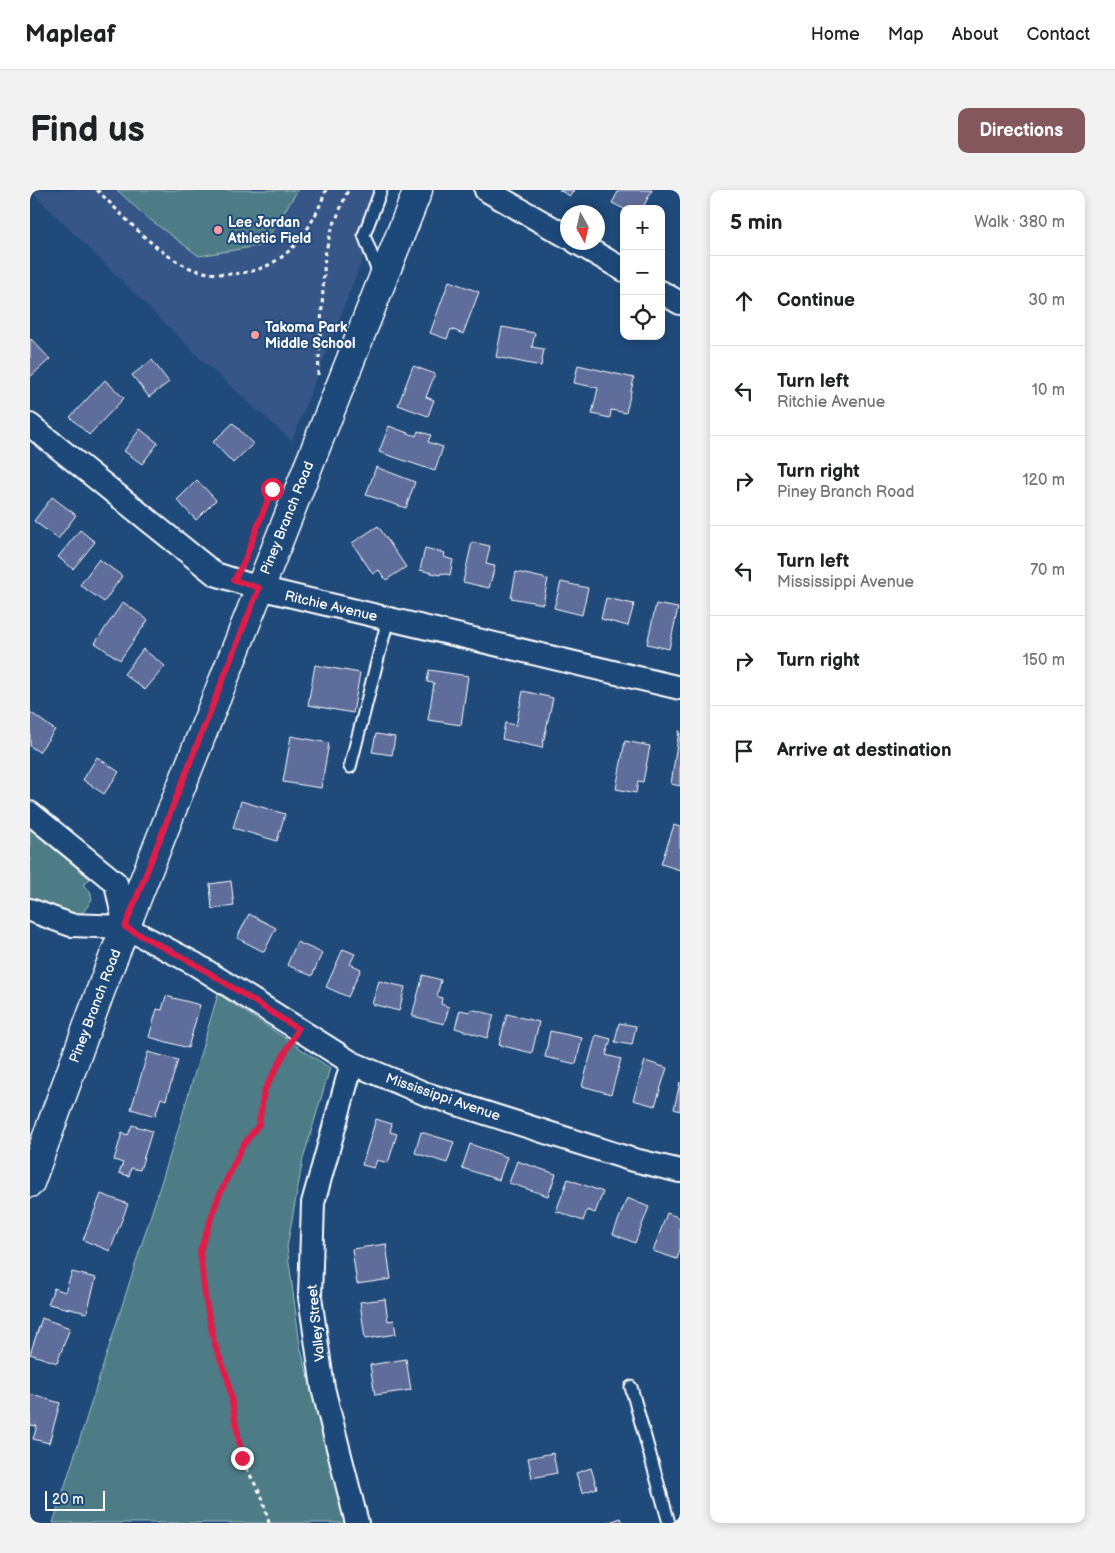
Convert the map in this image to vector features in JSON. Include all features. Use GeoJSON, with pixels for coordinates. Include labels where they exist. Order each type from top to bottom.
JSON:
{"type":"FeatureCollection","features":[{"type":"Feature","properties":{"kind":"main road","name":"Piney Branch Road"},"geometry":{"type":"LineString","coordinates":[[30,1183],[125,927],[418,190]]}},
{"type":"Feature","properties":{"kind":"street"},"geometry":{"type":"LineString","coordinates":[[486,190],[509,196],[560,231]]}},
{"type":"Feature","properties":{"kind":"street"},"geometry":{"type":"LineString","coordinates":[[590,250],[620,268]]}},
{"type":"Feature","properties":{"kind":"street"},"geometry":{"type":"LineString","coordinates":[[665,294],[680,303]]}},
{"type":"Feature","properties":{"kind":"street","name":"Ritchie Avenue"},"geometry":{"type":"LineString","coordinates":[[30,425],[215,574],[259,588],[680,688]]}},
{"type":"Feature","properties":{"kind":"street"},"geometry":{"type":"LineString","coordinates":[[30,813],[116,883],[125,927],[70,925],[30,910]]}},
{"type":"Feature","properties":{"kind":"street","name":"Mississippi Avenue"},"geometry":{"type":"LineString","coordinates":[[125,927],[195,964],[352,1063],[426,1094],[630,1158],[680,1171]]}},
{"type":"Feature","properties":{"kind":"street","name":"Valley Street"},"geometry":{"type":"LineString","coordinates":[[352,1063],[313,1203],[310,1297],[323,1388],[357,1523]]}},
{"type":"Feature","properties":{"kind":"lane"},"geometry":{"type":"LineString","coordinates":[[381,190],[364,235],[382,281]]}},
{"type":"Feature","properties":{"kind":"lane"},"geometry":{"type":"LineString","coordinates":[[350,767],[388,619]]}},
{"type":"Feature","properties":{"kind":"lane"},"geometry":{"type":"LineString","coordinates":[[631,1388],[669,1523]]}},
{"type":"Feature","properties":{"kind":"path"},"geometry":{"type":"LineString","coordinates":[[97,190],[162,250],[189,268],[209,274],[247,274],[263,270],[287,255],[313,219],[326,190]]}},
{"type":"Feature","properties":{"kind":"path"},"geometry":{"type":"LineString","coordinates":[[318,379],[324,255],[330,234],[348,190]]}},
{"type":"Feature","properties":{"kind":"path"},"geometry":{"type":"LineString","coordinates":[[269,1523],[262,1497],[242,1458],[228,1380],[212,1332],[200,1251],[218,1198],[242,1147],[259,1124],[264,1091],[298,1029]]}},
{"type":"Feature","properties":{"kind":"shaded area","name":"Takoma Park Middle School"},"geometry":{"type":"Polygon","coordinates":[[[30,190],[389,190],[292,441],[206,364],[30,190]]]}},
{"type":"Feature","properties":{"kind":"green space","name":"Lee Jordan Athletic Field"},"geometry":{"type":"Polygon","coordinates":[[[117,190],[298,190],[263,245],[199,256],[144,215],[117,190]]]}},
{"type":"Feature","properties":{"kind":"green space"},"geometry":{"type":"Polygon","coordinates":[[[30,829],[90,879],[83,885],[90,891],[92,899],[81,914],[67,924],[50,927],[30,923],[30,829]]]}},
{"type":"Feature","properties":{"kind":"green space"},"geometry":{"type":"Polygon","coordinates":[[[218,994],[330,1068],[303,1159],[287,1247],[300,1345],[345,1523],[53,1523],[177,1133],[218,994]]]}},
{"type":"Feature","properties":{"kind":"building"},"geometry":{"type":"Polygon","coordinates":[[[559,190],[574,190],[570,196],[559,190]]]}},
{"type":"Feature","properties":{"kind":"building"},"geometry":{"type":"Polygon","coordinates":[[[619,190],[652,190],[644,205],[620,205],[620,207],[612,203],[619,190]]]}},
{"type":"Feature","properties":{"kind":"building"},"geometry":{"type":"Polygon","coordinates":[[[449,281],[479,292],[463,334],[451,329],[447,339],[430,333],[449,281]]]}},
{"type":"Feature","properties":{"kind":"building"},"geometry":{"type":"Polygon","coordinates":[[[502,327],[535,333],[532,347],[544,349],[541,366],[496,357],[502,327]]]}},
{"type":"Feature","properties":{"kind":"building"},"geometry":{"type":"Polygon","coordinates":[[[30,340],[50,359],[30,377],[30,340]]]}},
{"type":"Feature","properties":{"kind":"building"},"geometry":{"type":"Polygon","coordinates":[[[152,360],[169,382],[149,397],[132,375],[152,360]]]}},
{"type":"Feature","properties":{"kind":"building"},"geometry":{"type":"Polygon","coordinates":[[[578,365],[634,378],[626,413],[611,410],[610,418],[592,414],[598,388],[574,383],[578,365]]]}},
{"type":"Feature","properties":{"kind":"building"},"geometry":{"type":"Polygon","coordinates":[[[413,366],[435,374],[426,397],[434,400],[428,416],[398,405],[413,366]]]}},
{"type":"Feature","properties":{"kind":"building"},"geometry":{"type":"Polygon","coordinates":[[[105,380],[124,398],[89,435],[70,417],[105,380]]]}},
{"type":"Feature","properties":{"kind":"building"},"geometry":{"type":"Polygon","coordinates":[[[233,423],[253,444],[233,463],[213,442],[233,423]]]}},
{"type":"Feature","properties":{"kind":"building"},"geometry":{"type":"Polygon","coordinates":[[[389,426],[416,436],[418,431],[431,435],[428,442],[443,447],[435,471],[379,452],[389,426]]]}},
{"type":"Feature","properties":{"kind":"building"},"geometry":{"type":"Polygon","coordinates":[[[140,429],[158,443],[142,464],[124,451],[140,429]]]}},
{"type":"Feature","properties":{"kind":"building"},"geometry":{"type":"Polygon","coordinates":[[[376,467],[415,482],[406,508],[366,495],[376,467]]]}},
{"type":"Feature","properties":{"kind":"building"},"geometry":{"type":"Polygon","coordinates":[[[197,480],[216,500],[196,520],[177,500],[197,480]]]}},
{"type":"Feature","properties":{"kind":"building"},"geometry":{"type":"Polygon","coordinates":[[[52,497],[76,515],[58,539],[34,521],[52,497]]]}},
{"type":"Feature","properties":{"kind":"building"},"geometry":{"type":"Polygon","coordinates":[[[378,526],[406,567],[386,580],[379,570],[373,574],[352,543],[378,526]]]}},
{"type":"Feature","properties":{"kind":"building"},"geometry":{"type":"Polygon","coordinates":[[[80,530],[95,542],[73,569],[58,557],[80,530]]]}},
{"type":"Feature","properties":{"kind":"building"},"geometry":{"type":"Polygon","coordinates":[[[472,542],[490,546],[486,564],[495,566],[489,588],[463,582],[472,542]]]}},
{"type":"Feature","properties":{"kind":"building"},"geometry":{"type":"Polygon","coordinates":[[[425,548],[445,553],[444,557],[453,560],[450,575],[441,573],[440,575],[420,570],[425,548]]]}},
{"type":"Feature","properties":{"kind":"building"},"geometry":{"type":"Polygon","coordinates":[[[99,559],[122,576],[104,602],[80,585],[99,559]]]}},
{"type":"Feature","properties":{"kind":"building"},"geometry":{"type":"Polygon","coordinates":[[[516,572],[548,579],[543,604],[511,598],[516,572]]]}},
{"type":"Feature","properties":{"kind":"building"},"geometry":{"type":"Polygon","coordinates":[[[561,582],[588,588],[582,615],[554,608],[561,582]]]}},
{"type":"Feature","properties":{"kind":"building"},"geometry":{"type":"Polygon","coordinates":[[[606,598],[634,604],[628,626],[601,619],[606,598]]]}},
{"type":"Feature","properties":{"kind":"building"},"geometry":{"type":"Polygon","coordinates":[[[123,602],[148,620],[120,660],[95,643],[123,602]]]}},
{"type":"Feature","properties":{"kind":"building"},"geometry":{"type":"Polygon","coordinates":[[[656,604],[678,608],[669,649],[647,644],[656,604]]]}},
{"type":"Feature","properties":{"kind":"building"},"geometry":{"type":"Polygon","coordinates":[[[143,649],[165,666],[145,690],[124,674],[143,649]]]}},
{"type":"Feature","properties":{"kind":"building"},"geometry":{"type":"Polygon","coordinates":[[[315,665],[360,673],[353,713],[308,705],[315,665]]]}},
{"type":"Feature","properties":{"kind":"building"},"geometry":{"type":"Polygon","coordinates":[[[429,670],[468,676],[461,725],[428,720],[434,683],[427,682],[429,670]]]}},
{"type":"Feature","properties":{"kind":"building"},"geometry":{"type":"Polygon","coordinates":[[[523,691],[553,698],[542,748],[502,739],[505,723],[516,725],[523,691]]]}},
{"type":"Feature","properties":{"kind":"building"},"geometry":{"type":"Polygon","coordinates":[[[30,712],[55,730],[39,752],[30,746],[30,712]]]}},
{"type":"Feature","properties":{"kind":"building"},"geometry":{"type":"Polygon","coordinates":[[[680,731],[680,786],[671,784],[680,731]]]}},
{"type":"Feature","properties":{"kind":"building"},"geometry":{"type":"Polygon","coordinates":[[[376,734],[395,737],[392,755],[372,752],[376,734]]]}},
{"type":"Feature","properties":{"kind":"building"},"geometry":{"type":"Polygon","coordinates":[[[291,736],[329,743],[321,788],[283,782],[291,736]]]}},
{"type":"Feature","properties":{"kind":"building"},"geometry":{"type":"Polygon","coordinates":[[[625,741],[650,746],[643,782],[638,781],[636,793],[616,789],[625,741]]]}},
{"type":"Feature","properties":{"kind":"building"},"geometry":{"type":"Polygon","coordinates":[[[97,757],[119,772],[104,794],[83,780],[97,757]]]}},
{"type":"Feature","properties":{"kind":"building"},"geometry":{"type":"Polygon","coordinates":[[[241,801],[285,814],[277,841],[233,828],[241,801]]]}},
{"type":"Feature","properties":{"kind":"building"},"geometry":{"type":"Polygon","coordinates":[[[674,825],[680,827],[680,870],[661,864],[674,825]]]}},
{"type":"Feature","properties":{"kind":"building"},"geometry":{"type":"Polygon","coordinates":[[[231,881],[234,906],[212,909],[210,884],[231,881]]]}},
{"type":"Feature","properties":{"kind":"building"},"geometry":{"type":"Polygon","coordinates":[[[249,914],[276,928],[264,952],[237,938],[249,914]]]}},
{"type":"Feature","properties":{"kind":"building"},"geometry":{"type":"Polygon","coordinates":[[[297,942],[322,953],[312,976],[287,965],[297,942]]]}},
{"type":"Feature","properties":{"kind":"building"},"geometry":{"type":"Polygon","coordinates":[[[343,949],[355,954],[350,964],[361,969],[348,997],[326,987],[343,949]]]}},
{"type":"Feature","properties":{"kind":"building"},"geometry":{"type":"Polygon","coordinates":[[[423,975],[441,980],[437,996],[442,998],[441,1004],[449,1007],[444,1024],[412,1016],[423,975]]]}},
{"type":"Feature","properties":{"kind":"building"},"geometry":{"type":"Polygon","coordinates":[[[379,981],[405,987],[399,1011],[372,1004],[379,981]]]}},
{"type":"Feature","properties":{"kind":"building"},"geometry":{"type":"Polygon","coordinates":[[[166,996],[200,1005],[188,1048],[149,1037],[157,1009],[162,1010],[166,996]]]}},
{"type":"Feature","properties":{"kind":"building"},"geometry":{"type":"Polygon","coordinates":[[[471,1009],[494,1015],[487,1038],[455,1028],[460,1010],[470,1012],[471,1009]]]}},
{"type":"Feature","properties":{"kind":"building"},"geometry":{"type":"Polygon","coordinates":[[[507,1014],[539,1022],[532,1053],[499,1045],[507,1014]]]}},
{"type":"Feature","properties":{"kind":"building"},"geometry":{"type":"Polygon","coordinates":[[[619,1023],[636,1026],[632,1045],[615,1042],[619,1023]]]}},
{"type":"Feature","properties":{"kind":"building"},"geometry":{"type":"Polygon","coordinates":[[[550,1031],[582,1038],[576,1064],[545,1057],[550,1031]]]}},
{"type":"Feature","properties":{"kind":"building"},"geometry":{"type":"Polygon","coordinates":[[[596,1035],[611,1039],[606,1055],[621,1059],[611,1094],[582,1086],[596,1035]]]}},
{"type":"Feature","properties":{"kind":"building"},"geometry":{"type":"Polygon","coordinates":[[[148,1052],[178,1060],[166,1100],[161,1098],[155,1116],[131,1109],[148,1052]]]}},
{"type":"Feature","properties":{"kind":"building"},"geometry":{"type":"Polygon","coordinates":[[[645,1061],[667,1068],[655,1106],[633,1100],[645,1061]]]}},
{"type":"Feature","properties":{"kind":"building"},"geometry":{"type":"Polygon","coordinates":[[[680,1082],[680,1111],[674,1109],[680,1082]]]}},
{"type":"Feature","properties":{"kind":"building"},"geometry":{"type":"Polygon","coordinates":[[[376,1119],[392,1124],[390,1132],[397,1134],[388,1163],[377,1160],[374,1168],[362,1165],[376,1119]]]}},
{"type":"Feature","properties":{"kind":"building"},"geometry":{"type":"Polygon","coordinates":[[[132,1125],[152,1131],[140,1170],[131,1168],[129,1176],[119,1173],[123,1163],[114,1160],[122,1133],[128,1135],[132,1125]]]}},
{"type":"Feature","properties":{"kind":"building"},"geometry":{"type":"Polygon","coordinates":[[[421,1132],[454,1142],[447,1163],[415,1153],[421,1132]]]}},
{"type":"Feature","properties":{"kind":"building"},"geometry":{"type":"Polygon","coordinates":[[[470,1144],[507,1157],[499,1180],[462,1168],[470,1144]]]}},
{"type":"Feature","properties":{"kind":"building"},"geometry":{"type":"Polygon","coordinates":[[[517,1161],[556,1174],[548,1196],[509,1183],[517,1161]]]}},
{"type":"Feature","properties":{"kind":"building"},"geometry":{"type":"Polygon","coordinates":[[[568,1179],[603,1192],[595,1213],[587,1210],[583,1221],[556,1211],[568,1179]]]}},
{"type":"Feature","properties":{"kind":"building"},"geometry":{"type":"Polygon","coordinates":[[[101,1194],[128,1204],[110,1251],[83,1240],[101,1194]]]}},
{"type":"Feature","properties":{"kind":"building"},"geometry":{"type":"Polygon","coordinates":[[[627,1198],[649,1207],[635,1243],[613,1234],[627,1198]]]}},
{"type":"Feature","properties":{"kind":"building"},"geometry":{"type":"Polygon","coordinates":[[[667,1213],[680,1218],[680,1250],[677,1259],[653,1251],[667,1213]]]}},
{"type":"Feature","properties":{"kind":"building"},"geometry":{"type":"Polygon","coordinates":[[[386,1244],[391,1279],[357,1284],[352,1249],[386,1244]]]}},
{"type":"Feature","properties":{"kind":"building"},"geometry":{"type":"Polygon","coordinates":[[[72,1272],[96,1278],[87,1313],[48,1304],[54,1288],[65,1292],[72,1272]]]}},
{"type":"Feature","properties":{"kind":"building"},"geometry":{"type":"Polygon","coordinates":[[[385,1299],[388,1321],[394,1320],[396,1334],[365,1339],[360,1302],[385,1299]]]}},
{"type":"Feature","properties":{"kind":"building"},"geometry":{"type":"Polygon","coordinates":[[[42,1318],[70,1328],[57,1363],[30,1354],[42,1318]]]}},
{"type":"Feature","properties":{"kind":"building"},"geometry":{"type":"Polygon","coordinates":[[[406,1359],[411,1390],[375,1395],[370,1365],[406,1359]]]}},
{"type":"Feature","properties":{"kind":"building"},"geometry":{"type":"Polygon","coordinates":[[[30,1394],[60,1403],[49,1443],[33,1439],[37,1426],[30,1425],[30,1394]]]}},
{"type":"Feature","properties":{"kind":"building"},"geometry":{"type":"Polygon","coordinates":[[[553,1453],[557,1473],[532,1478],[528,1458],[553,1453]]]}},
{"type":"Feature","properties":{"kind":"building"},"geometry":{"type":"Polygon","coordinates":[[[591,1468],[597,1488],[582,1493],[576,1473],[591,1468]]]}},
{"type":"Feature","properties":{"kind":"building"},"geometry":{"type":"Polygon","coordinates":[[[621,1518],[623,1523],[606,1523],[621,1518]]]}},
{"type":"Feature","properties":{"kind":"place","name":"Lee Jordan Athletic Field"},"geometry":{"type":"Point","coordinates":[218,230]}},
{"type":"Feature","properties":{"kind":"place","name":"Takoma Park Middle School"},"geometry":{"type":"Point","coordinates":[255,335]}},
{"type":"Feature","properties":{"kind":"route"},"geometry":{"type":"LineString","coordinates":[[242,1458],[228,1380],[214,1342],[205,1296],[200,1251],[218,1198],[242,1147],[259,1124],[264,1091],[298,1029],[195,964],[125,927],[259,588],[234,580],[244,562],[272,489]]}}]}
